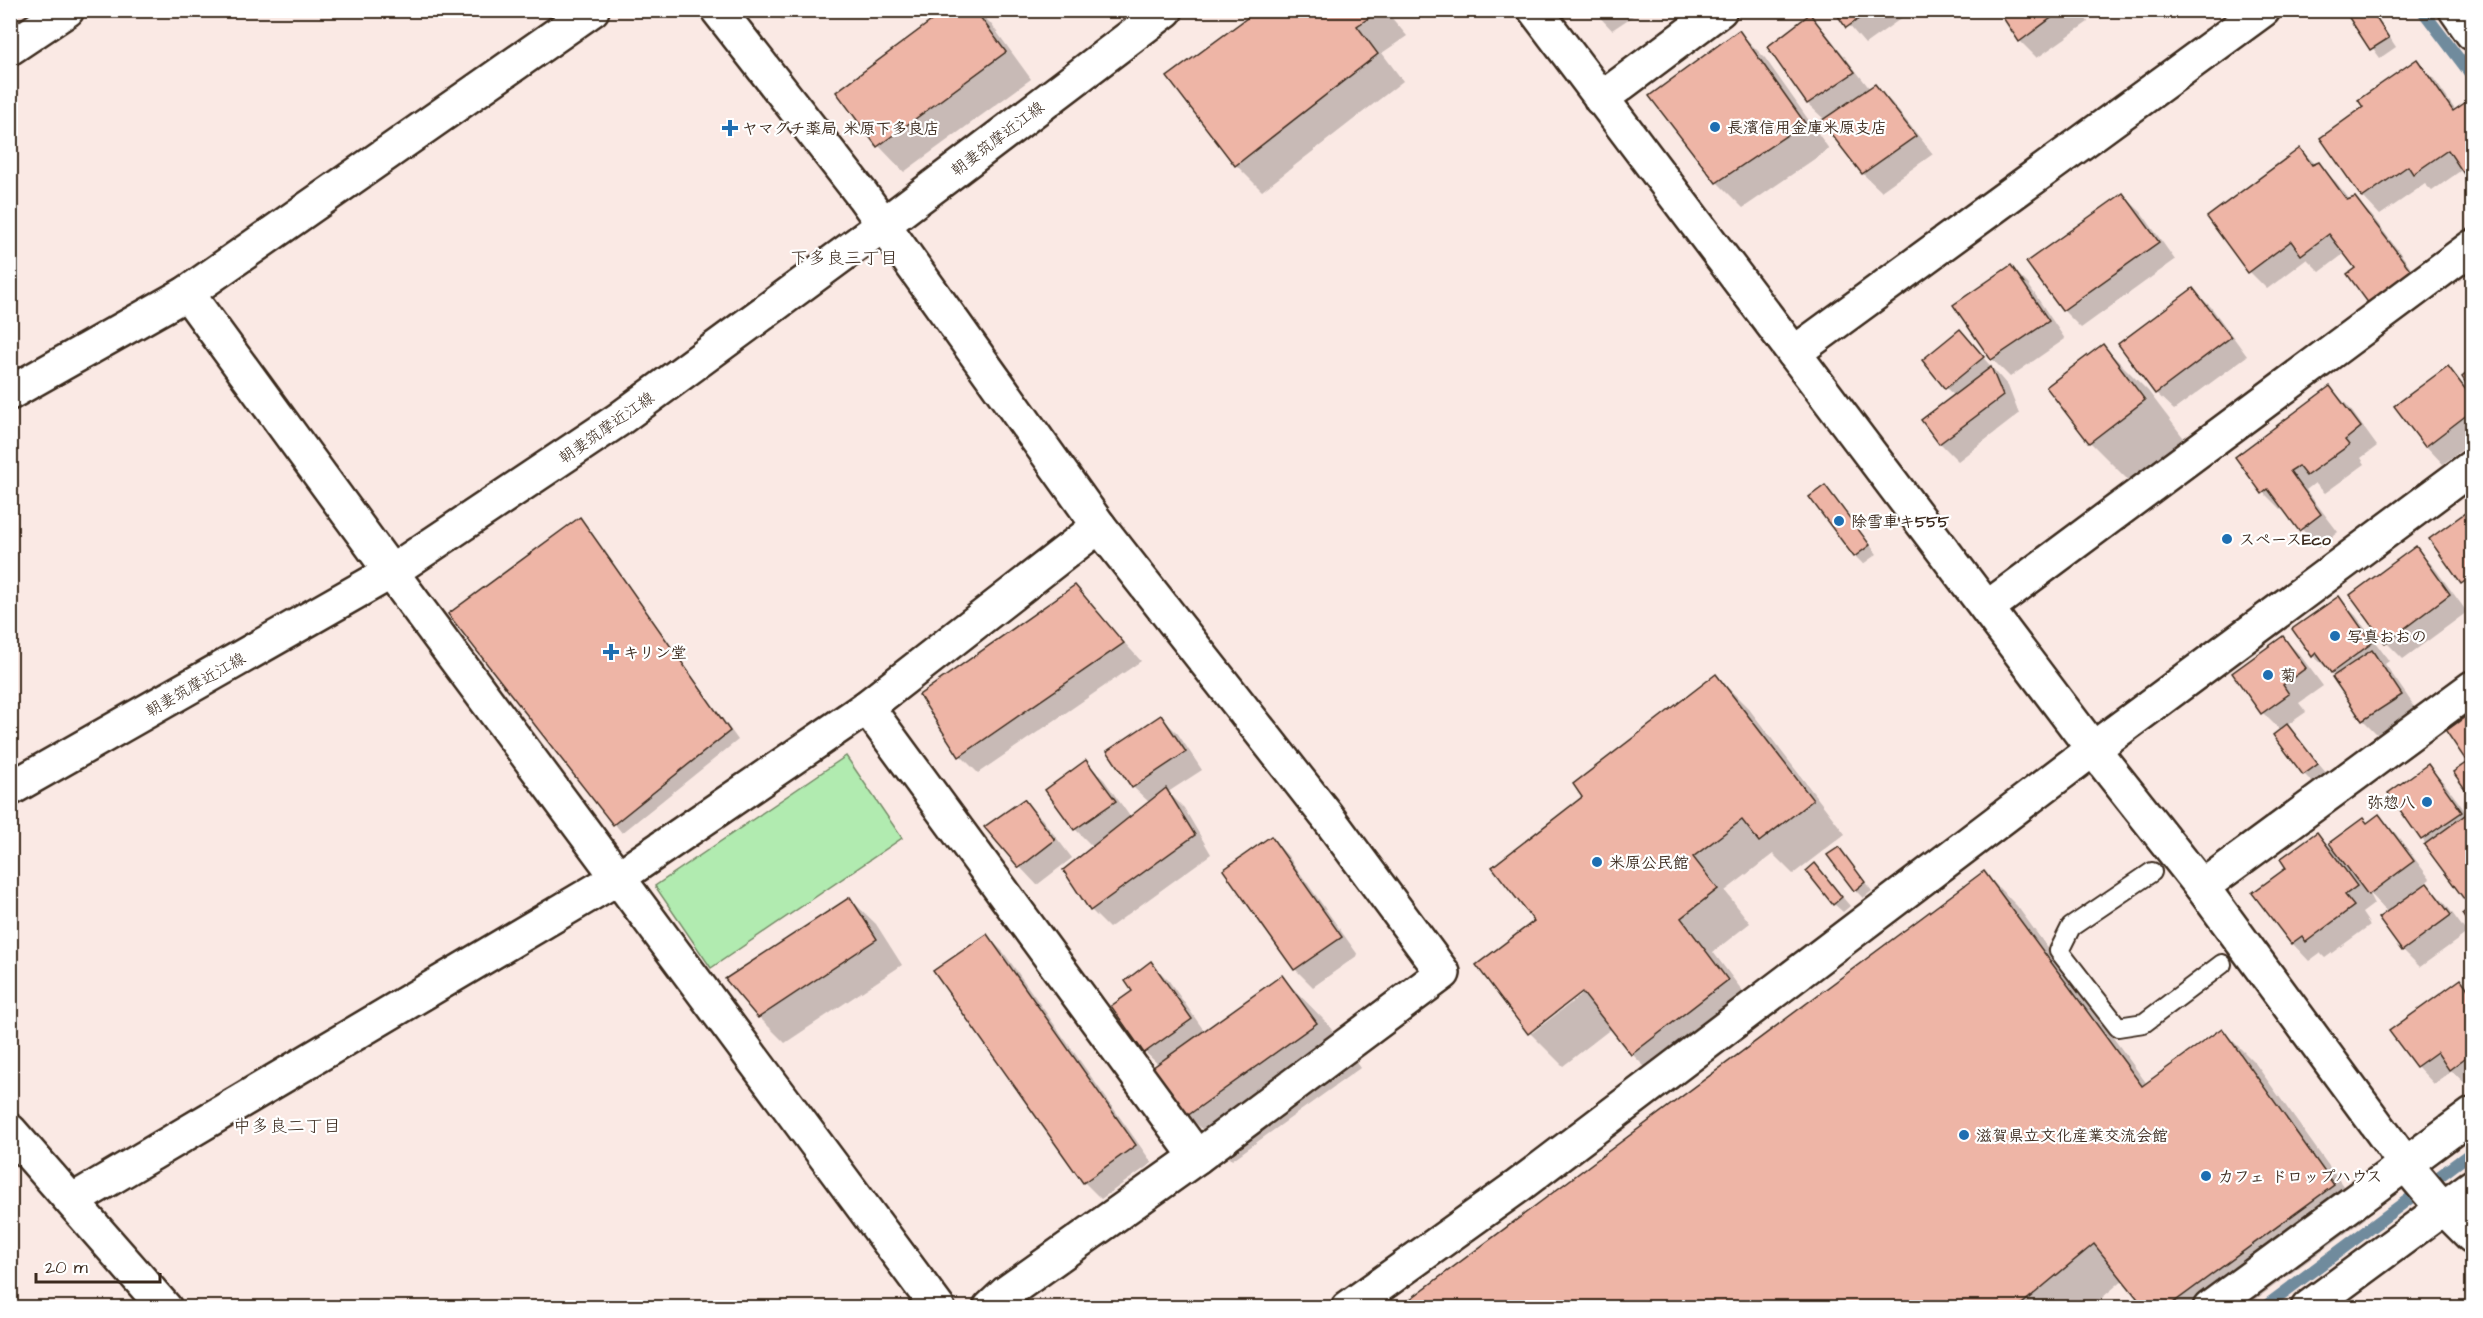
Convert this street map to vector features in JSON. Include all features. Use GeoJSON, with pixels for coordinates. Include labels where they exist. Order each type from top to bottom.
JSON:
{"type":"FeatureCollection","features":[{"type":"Feature","properties":{"kind":"street"},"geometry":{"type":"LineString","coordinates":[[10,48],[67,10]]}},
{"type":"Feature","properties":{"kind":"street"},"geometry":{"type":"LineString","coordinates":[[10,393],[187,293],[592,10]]}},
{"type":"Feature","properties":{"kind":"street"},"geometry":{"type":"LineString","coordinates":[[718,10],[884,225],[1099,526],[1326,814],[1443,973],[1197,1157],[1006,1293],[990,1308]]}},
{"type":"Feature","properties":{"kind":"street","name":"朝妻筑摩近江線"},"geometry":{"type":"LineString","coordinates":[[10,789],[391,572],[618,420],[884,225],[1166,10]]}},
{"type":"Feature","properties":{"kind":"street"},"geometry":{"type":"LineString","coordinates":[[1535,10],[2093,749],[2202,887],[2424,1186],[2472,1236]]}},
{"type":"Feature","properties":{"kind":"street"},"geometry":{"type":"LineString","coordinates":[[1601,99],[1720,10]]}},
{"type":"Feature","properties":{"kind":"street"},"geometry":{"type":"LineString","coordinates":[[1794,354],[2263,10]]}},
{"type":"Feature","properties":{"kind":"street"},"geometry":{"type":"LineString","coordinates":[[2456,10],[2472,33]]}},
{"type":"Feature","properties":{"kind":"street"},"geometry":{"type":"LineString","coordinates":[[1987,608],[2472,247]]}},
{"type":"Feature","properties":{"kind":"street"},"geometry":{"type":"LineString","coordinates":[[187,293],[391,572],[938,1308]]}},
{"type":"Feature","properties":{"kind":"street"},"geometry":{"type":"LineString","coordinates":[[1348,1308],[1518,1186],[2093,749],[2472,467]]}},
{"type":"Feature","properties":{"kind":"street"},"geometry":{"type":"LineString","coordinates":[[72,1201],[619,877],[867,707],[1099,526]]}},
{"type":"Feature","properties":{"kind":"street"},"geometry":{"type":"LineString","coordinates":[[2202,887],[2472,688]]}},
{"type":"Feature","properties":{"kind":"street"},"geometry":{"type":"LineString","coordinates":[[867,707],[1197,1157]]}},
{"type":"Feature","properties":{"kind":"street"},"geometry":{"type":"LineString","coordinates":[[2308,1308],[2424,1186],[2472,1115]]}},
{"type":"Feature","properties":{"kind":"street"},"geometry":{"type":"LineString","coordinates":[[10,1131],[165,1308]]}},
{"type":"Feature","properties":{"kind":"street"},"geometry":{"type":"LineString","coordinates":[[2210,1308],[2424,1186],[2472,1187]]}},
{"type":"Feature","properties":{"kind":"lane"},"geometry":{"type":"LineString","coordinates":[[2152,872],[2071,927],[2059,951],[2118,1027],[2144,1023],[2222,964]]}},
{"type":"Feature","properties":{"kind":"green space"},"geometry":{"type":"Polygon","coordinates":[[[846,756],[902,838],[711,968],[655,886],[846,756]]]}},
{"type":"Feature","properties":{"kind":"building"},"geometry":{"type":"Polygon","coordinates":[[[946,10],[975,10],[1006,52],[877,147],[836,92],[946,10]]]}},
{"type":"Feature","properties":{"kind":"building"},"geometry":{"type":"Polygon","coordinates":[[[1258,10],[1381,10],[1357,26],[1378,54],[1235,166],[1167,77],[1258,10]]]}},
{"type":"Feature","properties":{"kind":"building"},"geometry":{"type":"Polygon","coordinates":[[[1834,10],[1871,10],[1846,28],[1834,10]]]}},
{"type":"Feature","properties":{"kind":"building"},"geometry":{"type":"Polygon","coordinates":[[[1998,10],[2062,10],[2019,42],[1998,10]]]}},
{"type":"Feature","properties":{"kind":"building"},"geometry":{"type":"Polygon","coordinates":[[[2344,10],[2371,10],[2389,38],[2370,50],[2344,10]]]}},
{"type":"Feature","properties":{"kind":"building"},"geometry":{"type":"Polygon","coordinates":[[[1810,14],[1855,72],[1807,104],[1767,47],[1810,14]]]}},
{"type":"Feature","properties":{"kind":"building"},"geometry":{"type":"Polygon","coordinates":[[[1739,30],[1805,123],[1716,183],[1649,96],[1739,30]]]}},
{"type":"Feature","properties":{"kind":"building"},"geometry":{"type":"Polygon","coordinates":[[[2417,59],[2453,111],[2469,100],[2472,105],[2472,186],[2448,150],[2413,174],[2408,166],[2362,198],[2320,138],[2363,107],[2358,100],[2417,59]]]}},
{"type":"Feature","properties":{"kind":"building"},"geometry":{"type":"Polygon","coordinates":[[[1875,84],[1916,136],[1862,174],[1821,121],[1875,84]]]}},
{"type":"Feature","properties":{"kind":"building"},"geometry":{"type":"Polygon","coordinates":[[[2300,148],[2312,165],[2319,162],[2347,200],[2355,197],[2412,272],[2369,304],[2347,274],[2355,268],[2329,234],[2301,255],[2291,241],[2248,273],[2207,217],[2300,148]]]}},
{"type":"Feature","properties":{"kind":"building"},"geometry":{"type":"Polygon","coordinates":[[[2123,193],[2159,242],[2062,311],[2026,262],[2123,193]]]}},
{"type":"Feature","properties":{"kind":"building"},"geometry":{"type":"Polygon","coordinates":[[[2011,265],[2049,321],[1991,360],[1953,305],[2011,265]]]}},
{"type":"Feature","properties":{"kind":"building"},"geometry":{"type":"Polygon","coordinates":[[[2193,288],[2231,337],[2155,394],[2118,344],[2193,288]]]}},
{"type":"Feature","properties":{"kind":"building"},"geometry":{"type":"Polygon","coordinates":[[[1960,329],[1984,357],[1945,389],[1922,360],[1960,329]]]}},
{"type":"Feature","properties":{"kind":"building"},"geometry":{"type":"Polygon","coordinates":[[[2103,344],[2145,400],[2089,443],[2046,387],[2103,344]]]}},
{"type":"Feature","properties":{"kind":"building"},"geometry":{"type":"Polygon","coordinates":[[[2448,366],[2472,398],[2472,411],[2425,447],[2394,406],[2448,366]]]}},
{"type":"Feature","properties":{"kind":"building"},"geometry":{"type":"Polygon","coordinates":[[[1991,367],[2003,396],[1939,444],[1921,420],[1991,367]]]}},
{"type":"Feature","properties":{"kind":"building"},"geometry":{"type":"Polygon","coordinates":[[[2472,369],[2472,392],[2462,377],[2472,369]]]}},
{"type":"Feature","properties":{"kind":"building"},"geometry":{"type":"Polygon","coordinates":[[[2330,386],[2361,427],[2345,440],[2349,445],[2306,476],[2298,466],[2290,471],[2321,514],[2299,531],[2268,489],[2262,494],[2235,457],[2330,386]]]}},
{"type":"Feature","properties":{"kind":"building","name":"除雪車キ555"},"geometry":{"type":"Polygon","coordinates":[[[1825,485],[1870,545],[1854,557],[1809,497],[1825,485]]]}},
{"type":"Feature","properties":{"kind":"building"},"geometry":{"type":"Polygon","coordinates":[[[2472,508],[2472,576],[2461,584],[2429,539],[2472,508]]]}},
{"type":"Feature","properties":{"kind":"building"},"geometry":{"type":"Polygon","coordinates":[[[580,517],[730,731],[613,825],[448,614],[580,517]]]}},
{"type":"Feature","properties":{"kind":"building"},"geometry":{"type":"Polygon","coordinates":[[[2416,546],[2450,594],[2385,643],[2350,595],[2416,546]]]}},
{"type":"Feature","properties":{"kind":"building"},"geometry":{"type":"Polygon","coordinates":[[[1075,585],[1124,643],[959,757],[919,695],[1075,585]]]}},
{"type":"Feature","properties":{"kind":"building"},"geometry":{"type":"Polygon","coordinates":[[[2339,596],[2372,643],[2331,673],[2316,653],[2312,657],[2292,629],[2339,596]]]}},
{"type":"Feature","properties":{"kind":"building"},"geometry":{"type":"Polygon","coordinates":[[[2283,636],[2306,668],[2283,685],[2289,694],[2261,714],[2232,673],[2283,636]]]}},
{"type":"Feature","properties":{"kind":"building"},"geometry":{"type":"Polygon","coordinates":[[[2372,650],[2402,695],[2362,721],[2332,677],[2372,650]]]}},
{"type":"Feature","properties":{"kind":"building","name":"米原公民館"},"geometry":{"type":"Polygon","coordinates":[[[1716,674],[1813,800],[1759,842],[1742,820],[1693,857],[1718,889],[1681,918],[1728,980],[1631,1055],[1582,992],[1528,1034],[1476,965],[1534,921],[1492,867],[1582,797],[1573,784],[1716,674]]]}},
{"type":"Feature","properties":{"kind":"building"},"geometry":{"type":"Polygon","coordinates":[[[2472,712],[2472,799],[2453,772],[2467,762],[2446,731],[2472,712]]]}},
{"type":"Feature","properties":{"kind":"building"},"geometry":{"type":"Polygon","coordinates":[[[1161,715],[1186,752],[1132,788],[1107,751],[1161,715]]]}},
{"type":"Feature","properties":{"kind":"building"},"geometry":{"type":"Polygon","coordinates":[[[2287,724],[2318,764],[2303,775],[2273,735],[2287,724]]]}},
{"type":"Feature","properties":{"kind":"building"},"geometry":{"type":"Polygon","coordinates":[[[1086,760],[1116,801],[1074,830],[1045,790],[1086,760]]]}},
{"type":"Feature","properties":{"kind":"building"},"geometry":{"type":"Polygon","coordinates":[[[2428,764],[2462,812],[2421,840],[2388,793],[2428,764]]]}},
{"type":"Feature","properties":{"kind":"building"},"geometry":{"type":"Polygon","coordinates":[[[1166,788],[1195,835],[1090,911],[1063,870],[1166,788]]]}},
{"type":"Feature","properties":{"kind":"building"},"geometry":{"type":"Polygon","coordinates":[[[1024,799],[1055,840],[1019,868],[984,827],[1024,799]]]}},
{"type":"Feature","properties":{"kind":"building"},"geometry":{"type":"Polygon","coordinates":[[[2472,810],[2472,892],[2464,899],[2424,845],[2472,810]]]}},
{"type":"Feature","properties":{"kind":"building"},"geometry":{"type":"Polygon","coordinates":[[[2379,814],[2414,861],[2368,895],[2329,843],[2363,818],[2367,823],[2379,814]]]}},
{"type":"Feature","properties":{"kind":"building"},"geometry":{"type":"Polygon","coordinates":[[[2317,832],[2357,886],[2345,895],[2354,906],[2306,942],[2302,936],[2291,944],[2252,893],[2286,868],[2280,859],[2317,832]]]}},
{"type":"Feature","properties":{"kind":"building"},"geometry":{"type":"Polygon","coordinates":[[[1271,836],[1342,937],[1294,970],[1223,870],[1271,836]]]}},
{"type":"Feature","properties":{"kind":"building"},"geometry":{"type":"Polygon","coordinates":[[[1839,847],[1865,882],[1854,891],[1827,855],[1839,847]]]}},
{"type":"Feature","properties":{"kind":"building"},"geometry":{"type":"Polygon","coordinates":[[[1815,863],[1842,897],[1833,905],[1806,871],[1815,863]]]}},
{"type":"Feature","properties":{"kind":"building","name":"滋賀県立文化産業交流会館"},"geometry":{"type":"Polygon","coordinates":[[[1984,871],[2142,1086],[2222,1028],[2334,1185],[2166,1308],[2145,1308],[2094,1244],[2017,1308],[1414,1308],[1409,1300],[1984,871]]]}},
{"type":"Feature","properties":{"kind":"building"},"geometry":{"type":"Polygon","coordinates":[[[2427,883],[2451,915],[2402,951],[2378,918],[2427,883]]]}},
{"type":"Feature","properties":{"kind":"building"},"geometry":{"type":"Polygon","coordinates":[[[850,897],[877,939],[758,1018],[725,979],[850,897]]]}},
{"type":"Feature","properties":{"kind":"building"},"geometry":{"type":"Polygon","coordinates":[[[2472,906],[2472,929],[2462,914],[2472,906]]]}},
{"type":"Feature","properties":{"kind":"building"},"geometry":{"type":"Polygon","coordinates":[[[987,934],[1136,1145],[1083,1183],[933,971],[987,934]]]}},
{"type":"Feature","properties":{"kind":"building"},"geometry":{"type":"Polygon","coordinates":[[[1151,961],[1192,1019],[1144,1053],[1111,1006],[1132,991],[1125,981],[1151,961]]]}},
{"type":"Feature","properties":{"kind":"building"},"geometry":{"type":"Polygon","coordinates":[[[1282,975],[1317,1023],[1187,1116],[1152,1068],[1282,975]]]}},
{"type":"Feature","properties":{"kind":"building"},"geometry":{"type":"Polygon","coordinates":[[[2461,979],[2472,995],[2472,1060],[2469,1055],[2449,1070],[2437,1052],[2416,1067],[2389,1031],[2461,979]]]}},
{"type":"Feature","properties":{"kind":"waterway"},"geometry":{"type":"LineString","coordinates":[[2422,10],[2472,76]]}},
{"type":"Feature","properties":{"kind":"waterway"},"geometry":{"type":"LineString","coordinates":[[2263,1308],[2472,1152]]}},
{"type":"Feature","properties":{"kind":"place","name":"長濱信用金庫米原支店"},"geometry":{"type":"Point","coordinates":[1715,127]}},
{"type":"Feature","properties":{"kind":"place","name":"ヤマグチ薬局 米原下多良店"},"geometry":{"type":"Point","coordinates":[730,128]}},
{"type":"Feature","properties":{"kind":"place","name":"除雪車キ555"},"geometry":{"type":"Point","coordinates":[1839,521]}},
{"type":"Feature","properties":{"kind":"place","name":"スペースEco"},"geometry":{"type":"Point","coordinates":[2227,539]}},
{"type":"Feature","properties":{"kind":"place","name":"写真おおの"},"geometry":{"type":"Point","coordinates":[2335,636]}},
{"type":"Feature","properties":{"kind":"place","name":"キリン堂"},"geometry":{"type":"Point","coordinates":[611,652]}},
{"type":"Feature","properties":{"kind":"place","name":"菊"},"geometry":{"type":"Point","coordinates":[2268,675]}},
{"type":"Feature","properties":{"kind":"place","name":"弥惣八"},"geometry":{"type":"Point","coordinates":[2427,802]}},
{"type":"Feature","properties":{"kind":"place","name":"米原公民館"},"geometry":{"type":"Point","coordinates":[1597,862]}},
{"type":"Feature","properties":{"kind":"place","name":"滋賀県立文化産業交流会館"},"geometry":{"type":"Point","coordinates":[1964,1135]}},
{"type":"Feature","properties":{"kind":"place","name":"カフェ ドロップハウス"},"geometry":{"type":"Point","coordinates":[2206,1176]}},
{"type":"Feature","properties":{"kind":"district","name":"下多良三丁目"},"geometry":{"type":"Point","coordinates":[844,258]}},
{"type":"Feature","properties":{"kind":"district","name":"中多良二丁目"},"geometry":{"type":"Point","coordinates":[287,1126]}}]}
